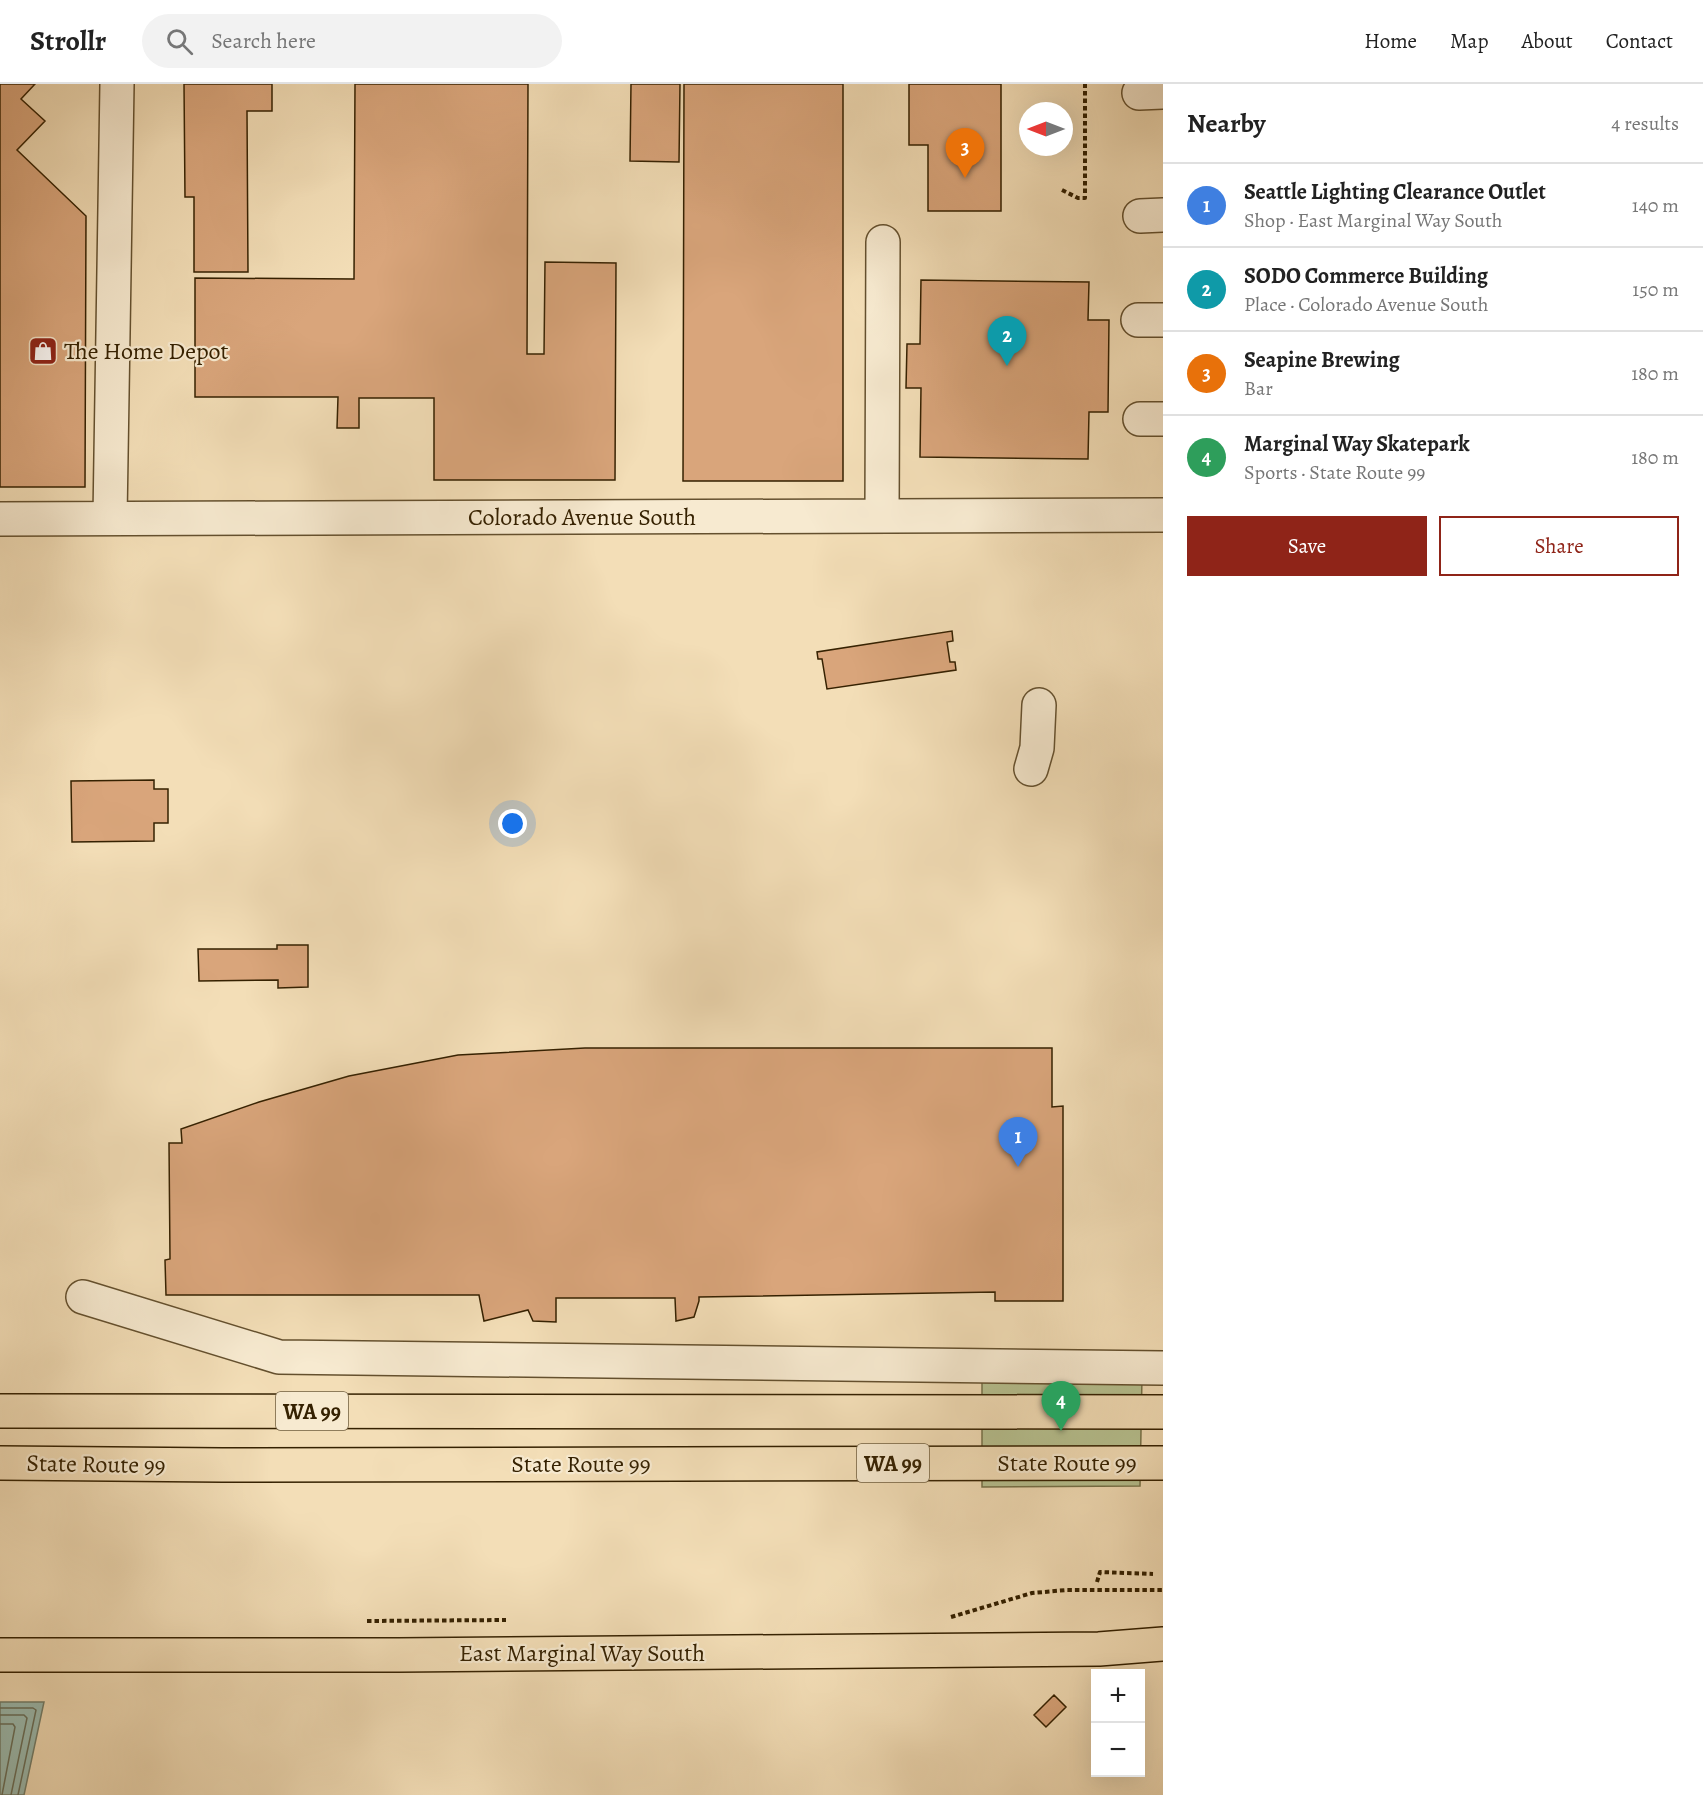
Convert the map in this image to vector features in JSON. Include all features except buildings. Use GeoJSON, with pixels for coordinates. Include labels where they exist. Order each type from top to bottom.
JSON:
{"type":"FeatureCollection","features":[{"type":"Feature","properties":{"kind":"main road","name":"WA 99"},"geometry":{"type":"LineString","coordinates":[[0,1411],[1163,1412]]}},
{"type":"Feature","properties":{"kind":"main road","name":"State Route 99"},"geometry":{"type":"LineString","coordinates":[[0,1463],[222,1465],[1163,1463]]}},
{"type":"Feature","properties":{"kind":"main road","name":"East Marginal Way South"},"geometry":{"type":"LineString","coordinates":[[0,1655],[411,1655],[1076,1649],[1163,1644]]}},
{"type":"Feature","properties":{"kind":"street"},"geometry":{"type":"LineString","coordinates":[[110,518],[117,84]]}},
{"type":"Feature","properties":{"kind":"street"},"geometry":{"type":"LineString","coordinates":[[882,516],[883,242]]}},
{"type":"Feature","properties":{"kind":"street","name":"Colorado Avenue South"},"geometry":{"type":"LineString","coordinates":[[0,519],[1163,515]]}},
{"type":"Feature","properties":{"kind":"street"},"geometry":{"type":"LineString","coordinates":[[1031,769],[1037,748],[1039,705]]}},
{"type":"Feature","properties":{"kind":"street"},"geometry":{"type":"LineString","coordinates":[[83,1297],[279,1357],[1163,1368]]}},
{"type":"Feature","properties":{"kind":"path"},"geometry":{"type":"LineString","coordinates":[[1062,189],[1078,198],[1085,198],[1085,84]]}},
{"type":"Feature","properties":{"kind":"path"},"geometry":{"type":"LineString","coordinates":[[1097,1582],[1100,1572],[1153,1574]]}},
{"type":"Feature","properties":{"kind":"path"},"geometry":{"type":"LineString","coordinates":[[944,1618],[1032,1593],[1067,1590],[1163,1590]]}},
{"type":"Feature","properties":{"kind":"path"},"geometry":{"type":"LineString","coordinates":[[355,1621],[509,1620]]}},
{"type":"Feature","properties":{"kind":"green space"},"geometry":{"type":"Polygon","coordinates":[[[982,1376],[1142,1376],[1140,1486],[982,1487],[982,1376]]]}},
{"type":"Feature","properties":{"kind":"water"},"geometry":{"type":"Polygon","coordinates":[[[0,1702],[44,1702],[24,1795],[0,1795],[0,1702]]]}},
{"type":"Feature","properties":{"kind":"place","name":"Seapine Brewing"},"geometry":{"type":"Point","coordinates":[965,178]}},
{"type":"Feature","properties":{"kind":"place","name":"The Home Depot"},"geometry":{"type":"Point","coordinates":[43,351]}},
{"type":"Feature","properties":{"kind":"place","name":"SODO Commerce Building"},"geometry":{"type":"Point","coordinates":[1007,366]}},
{"type":"Feature","properties":{"kind":"place","name":"Seattle Lighting Clearance Outlet"},"geometry":{"type":"Point","coordinates":[1018,1167]}},
{"type":"Feature","properties":{"kind":"place","name":"Marginal Way Skatepark"},"geometry":{"type":"Point","coordinates":[1061,1431]}}]}
